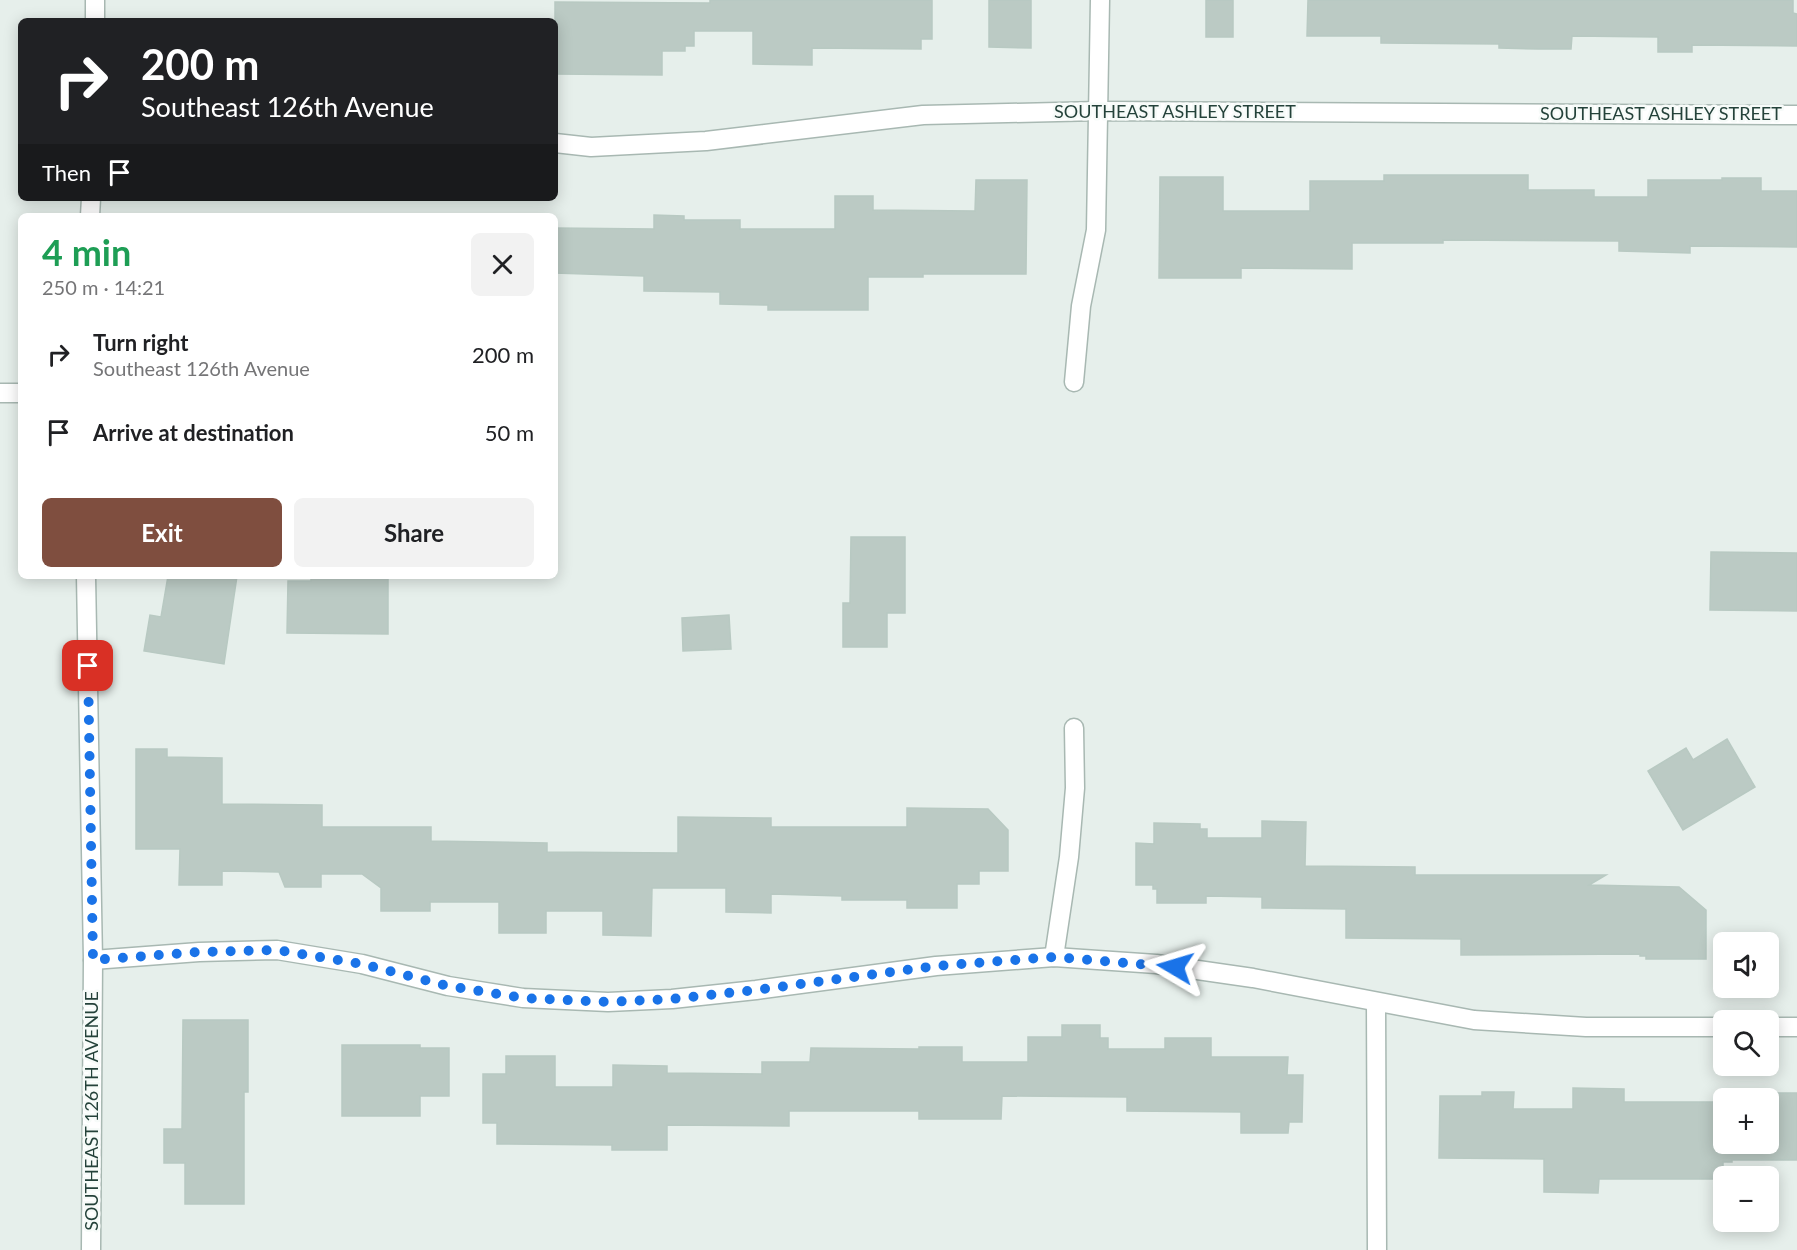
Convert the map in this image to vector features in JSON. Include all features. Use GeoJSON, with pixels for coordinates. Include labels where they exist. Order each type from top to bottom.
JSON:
{"type":"FeatureCollection","features":[{"type":"Feature","properties":{"kind":"street"},"geometry":{"type":"LineString","coordinates":[[95,0],[95,18]]}},
{"type":"Feature","properties":{"kind":"street"},"geometry":{"type":"LineString","coordinates":[[1074,382],[1081,306],[1096,230],[1100,0]]}},
{"type":"Feature","properties":{"kind":"street","name":"SOUTHEAST ASHLEY STREET"},"geometry":{"type":"LineString","coordinates":[[558,143],[591,147],[706,141],[923,115],[1099,111],[1797,115]]}},
{"type":"Feature","properties":{"kind":"street"},"geometry":{"type":"LineString","coordinates":[[0,393],[18,393]]}},
{"type":"Feature","properties":{"kind":"street","name":"SOUTHEAST 126TH AVENUE"},"geometry":{"type":"LineString","coordinates":[[86,579],[93,960],[91,1250]]}},
{"type":"Feature","properties":{"kind":"street"},"geometry":{"type":"LineString","coordinates":[[1054,957],[1069,857],[1075,788],[1074,728]]}},
{"type":"Feature","properties":{"kind":"street"},"geometry":{"type":"LineString","coordinates":[[93,960],[199,952],[277,950],[362,964],[448,986],[523,998],[608,1002],[746,992],[936,966],[1054,957],[1156,964],[1253,978],[1474,1020],[1586,1027],[1713,1027]]}},
{"type":"Feature","properties":{"kind":"street"},"geometry":{"type":"LineString","coordinates":[[1376,1002],[1377,1250]]}},
{"type":"Feature","properties":{"kind":"street"},"geometry":{"type":"LineString","coordinates":[[1779,1027],[1797,1028]]}},
{"type":"Feature","properties":{"kind":"building"},"geometry":{"type":"Polygon","coordinates":[[[710,0],[932,0],[932,39],[921,39],[921,49],[812,48],[812,65],[753,64],[753,31],[694,31],[694,46],[685,46],[685,51],[662,51],[662,75],[558,74],[558,18],[555,18],[555,2],[710,3],[710,0]]]}},
{"type":"Feature","properties":{"kind":"building"},"geometry":{"type":"Polygon","coordinates":[[[989,0],[1031,0],[1031,48],[989,47],[989,0]]]}},
{"type":"Feature","properties":{"kind":"building"},"geometry":{"type":"Polygon","coordinates":[[[1206,0],[1233,0],[1233,37],[1206,37],[1206,0]]]}},
{"type":"Feature","properties":{"kind":"building"},"geometry":{"type":"Polygon","coordinates":[[[1308,0],[1793,0],[1793,13],[1797,14],[1797,46],[1692,45],[1692,52],[1658,52],[1658,37],[1572,36],[1571,49],[1499,48],[1499,44],[1381,43],[1381,36],[1307,36],[1308,0]]]}},
{"type":"Feature","properties":{"kind":"building"},"geometry":{"type":"Polygon","coordinates":[[[1384,175],[1528,175],[1528,190],[1594,190],[1594,197],[1648,197],[1648,180],[1761,178],[1761,191],[1797,191],[1797,247],[1690,246],[1690,253],[1619,251],[1619,241],[1443,240],[1443,243],[1352,243],[1352,269],[1241,268],[1241,278],[1159,278],[1160,177],[1223,177],[1223,211],[1310,211],[1310,181],[1384,181],[1384,175]]]}},
{"type":"Feature","properties":{"kind":"building"},"geometry":{"type":"Polygon","coordinates":[[[976,180],[1027,180],[1026,274],[923,274],[923,277],[868,277],[868,310],[768,310],[768,305],[720,304],[720,292],[644,291],[644,276],[558,273],[558,228],[654,229],[654,215],[684,216],[684,220],[740,220],[740,229],[835,229],[835,196],[873,196],[873,210],[975,211],[976,180]]]}},
{"type":"Feature","properties":{"kind":"building"},"geometry":{"type":"Polygon","coordinates":[[[851,537],[905,537],[905,613],[887,613],[887,647],[843,647],[843,603],[850,603],[851,537]]]}},
{"type":"Feature","properties":{"kind":"building"},"geometry":{"type":"Polygon","coordinates":[[[1711,552],[1797,553],[1797,611],[1710,610],[1711,552]]]}},
{"type":"Feature","properties":{"kind":"building"},"geometry":{"type":"Polygon","coordinates":[[[167,579],[237,579],[224,664],[144,651],[150,615],[161,617],[167,579]]]}},
{"type":"Feature","properties":{"kind":"building"},"geometry":{"type":"Polygon","coordinates":[[[311,579],[388,579],[388,634],[287,633],[288,581],[311,581],[311,579]]]}},
{"type":"Feature","properties":{"kind":"building"},"geometry":{"type":"Polygon","coordinates":[[[729,615],[731,649],[683,651],[682,618],[729,615]]]}},
{"type":"Feature","properties":{"kind":"building"},"geometry":{"type":"Polygon","coordinates":[[[1727,739],[1755,787],[1683,830],[1648,771],[1686,748],[1693,760],[1727,739]]]}},
{"type":"Feature","properties":{"kind":"building"},"geometry":{"type":"Polygon","coordinates":[[[136,749],[167,749],[167,757],[222,758],[222,804],[322,805],[322,827],[431,827],[431,841],[547,843],[547,852],[678,853],[678,817],[771,818],[771,827],[907,827],[907,808],[988,809],[1008,830],[1008,871],[979,871],[979,884],[957,884],[957,908],[907,908],[907,900],[842,900],[842,896],[771,894],[771,913],[726,912],[726,888],[652,888],[651,936],[603,935],[603,911],[546,911],[546,933],[499,933],[499,902],[430,902],[430,911],[381,911],[381,888],[362,874],[321,874],[321,887],[285,887],[279,872],[222,871],[222,885],[179,885],[180,849],[136,849],[136,749]]]}},
{"type":"Feature","properties":{"kind":"building"},"geometry":{"type":"Polygon","coordinates":[[[1262,821],[1306,822],[1305,866],[1415,867],[1415,875],[1606,875],[1589,885],[1679,887],[1706,910],[1706,959],[1646,959],[1646,956],[1640,956],[1640,954],[1461,955],[1461,939],[1346,938],[1346,909],[1262,908],[1262,897],[1206,896],[1206,903],[1157,903],[1157,889],[1153,889],[1153,885],[1136,885],[1136,843],[1154,844],[1154,823],[1200,824],[1200,829],[1207,829],[1207,838],[1262,838],[1262,821]]]}},
{"type":"Feature","properties":{"kind":"building"},"geometry":{"type":"Polygon","coordinates":[[[183,1020],[248,1020],[248,1092],[244,1092],[244,1204],[185,1204],[185,1163],[164,1163],[164,1129],[182,1129],[183,1020]]]}},
{"type":"Feature","properties":{"kind":"building"},"geometry":{"type":"Polygon","coordinates":[[[1062,1025],[1100,1025],[1100,1038],[1108,1038],[1108,1049],[1165,1049],[1165,1038],[1211,1038],[1211,1057],[1288,1057],[1287,1075],[1303,1075],[1302,1122],[1289,1122],[1288,1133],[1241,1133],[1241,1112],[1127,1111],[1127,1097],[1002,1096],[1001,1119],[919,1119],[919,1111],[789,1111],[789,1126],[667,1125],[667,1150],[612,1150],[612,1145],[497,1144],[497,1123],[483,1123],[483,1074],[506,1074],[506,1056],[555,1056],[555,1087],[613,1087],[613,1065],[667,1066],[667,1073],[762,1074],[762,1062],[810,1062],[811,1048],[962,1047],[962,1062],[1028,1062],[1028,1037],[1062,1037],[1062,1025]]]}},
{"type":"Feature","properties":{"kind":"building"},"geometry":{"type":"Polygon","coordinates":[[[342,1045],[420,1045],[420,1048],[449,1048],[449,1096],[420,1096],[420,1116],[342,1116],[342,1045]]]}},
{"type":"Feature","properties":{"kind":"building"},"geometry":{"type":"Polygon","coordinates":[[[1573,1088],[1624,1089],[1624,1102],[1713,1102],[1713,1154],[1779,1154],[1779,1093],[1797,1093],[1797,1160],[1723,1162],[1723,1166],[1713,1166],[1713,1179],[1599,1179],[1598,1193],[1544,1192],[1544,1159],[1439,1158],[1440,1096],[1482,1096],[1482,1092],[1514,1092],[1513,1109],[1573,1109],[1573,1088]]]}},
{"type":"Feature","properties":{"kind":"route"},"geometry":{"type":"LineString","coordinates":[[88,666],[93,960],[199,952],[277,950],[362,964],[448,986],[523,998],[608,1002],[672,999],[936,966],[1054,957],[1175,967]]}}]}
